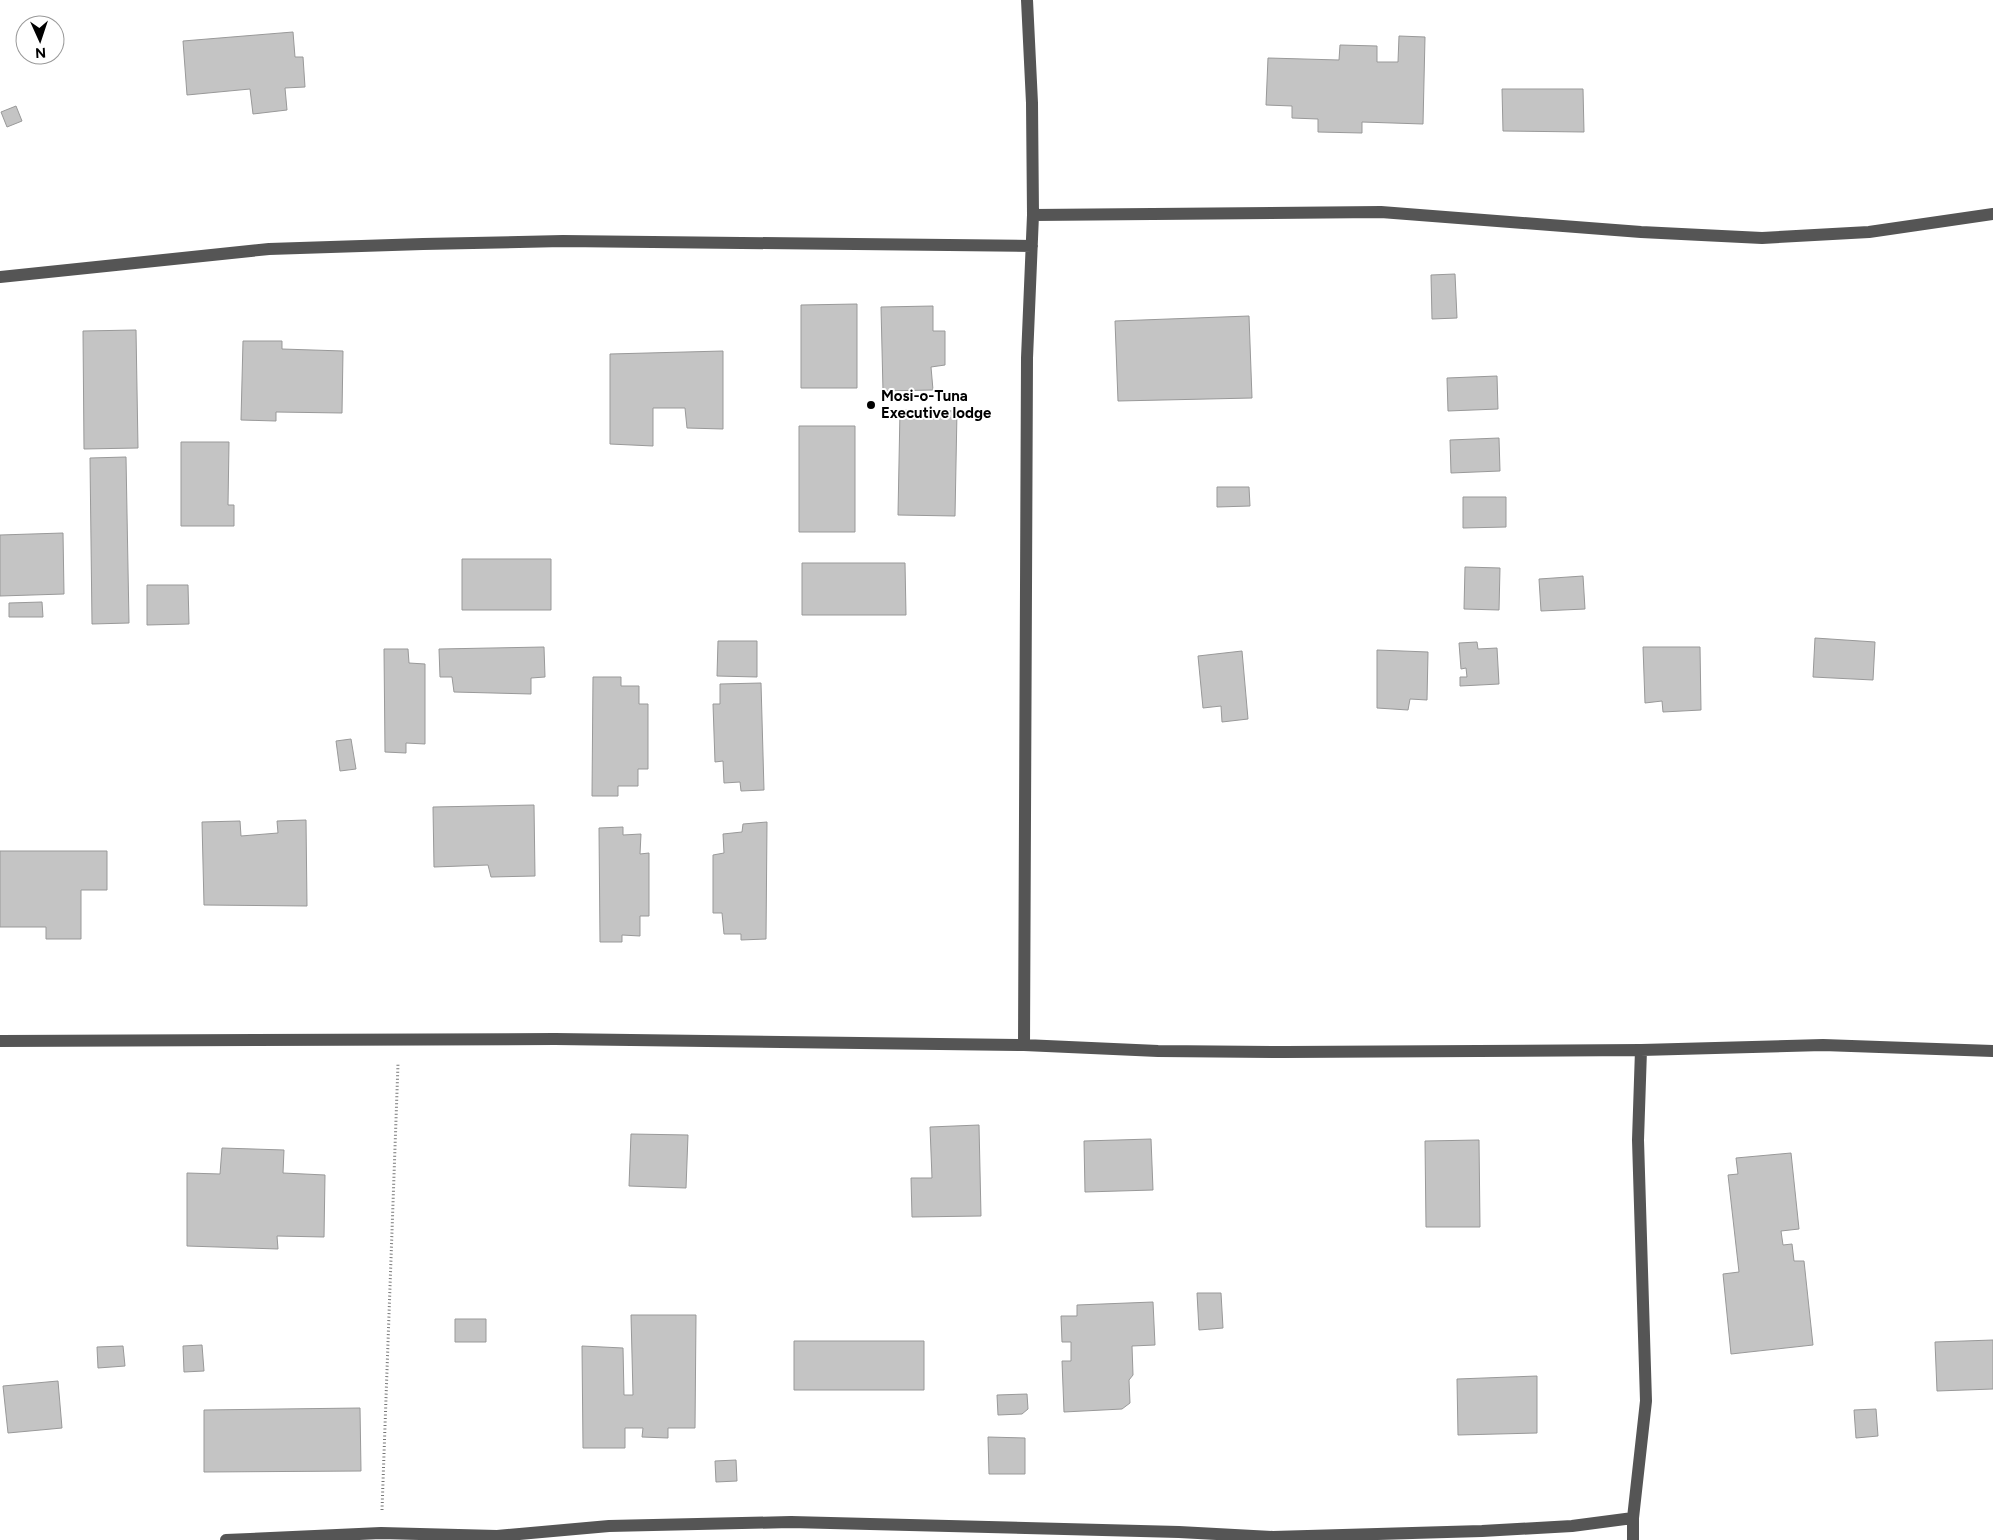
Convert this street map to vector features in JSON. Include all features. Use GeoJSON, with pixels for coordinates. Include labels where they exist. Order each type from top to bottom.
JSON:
{"type":"FeatureCollection","features":[{"type":"Feature","properties":{"kind":"street"},"geometry":{"type":"LineString","coordinates":[[1024,1045],[1027,358],[1033,215],[1032,103],[1027,0]]}},
{"type":"Feature","properties":{"kind":"street"},"geometry":{"type":"LineString","coordinates":[[1033,215],[1381,212],[1641,232],[1762,238],[1869,232],[1993,214]]}},
{"type":"Feature","properties":{"kind":"street"},"geometry":{"type":"LineString","coordinates":[[0,277],[269,249],[423,244],[563,241],[1032,246]]}},
{"type":"Feature","properties":{"kind":"street"},"geometry":{"type":"LineString","coordinates":[[0,1040],[399,1041],[555,1039],[1024,1045],[1158,1051],[1285,1052],[1641,1050],[1823,1045],[1993,1051]]}},
{"type":"Feature","properties":{"kind":"street"},"geometry":{"type":"LineString","coordinates":[[1633,1540],[1633,1518],[1646,1401],[1638,1140],[1641,1050]]}},
{"type":"Feature","properties":{"kind":"street"},"geometry":{"type":"LineString","coordinates":[[226,1540],[381,1532],[497,1536],[609,1526],[791,1522],[1179,1532],[1273,1537],[1572,1526],[1633,1518]]}},
{"type":"Feature","properties":{"kind":"path"},"geometry":{"type":"LineString","coordinates":[[381,1532],[399,1041]]}},
{"type":"Feature","properties":{"kind":"building"},"geometry":{"type":"Polygon","coordinates":[[[293,32],[295,57],[303,57],[305,87],[285,88],[287,110],[253,114],[250,89],[187,95],[183,41],[293,32]]]}},
{"type":"Feature","properties":{"kind":"building"},"geometry":{"type":"Polygon","coordinates":[[[1399,36],[1425,37],[1423,124],[1362,122],[1362,133],[1318,132],[1318,119],[1292,118],[1292,106],[1266,105],[1268,58],[1339,60],[1340,45],[1377,46],[1377,62],[1398,62],[1399,36]]]}},
{"type":"Feature","properties":{"kind":"building"},"geometry":{"type":"Polygon","coordinates":[[[1502,89],[1583,89],[1584,132],[1503,131],[1502,89]]]}},
{"type":"Feature","properties":{"kind":"building"},"geometry":{"type":"Polygon","coordinates":[[[16,106],[22,121],[7,127],[1,112],[16,106]]]}},
{"type":"Feature","properties":{"kind":"building"},"geometry":{"type":"Polygon","coordinates":[[[1455,274],[1457,318],[1432,319],[1431,275],[1455,274]]]}},
{"type":"Feature","properties":{"kind":"building"},"geometry":{"type":"Polygon","coordinates":[[[857,304],[857,388],[801,388],[801,305],[857,304]]]}},
{"type":"Feature","properties":{"kind":"building"},"geometry":{"type":"Polygon","coordinates":[[[933,306],[933,331],[945,331],[945,365],[931,367],[933,390],[883,391],[881,307],[933,306]]]}},
{"type":"Feature","properties":{"kind":"building"},"geometry":{"type":"Polygon","coordinates":[[[1249,316],[1252,398],[1118,401],[1115,321],[1249,316]]]}},
{"type":"Feature","properties":{"kind":"building"},"geometry":{"type":"Polygon","coordinates":[[[136,330],[138,448],[84,449],[83,331],[136,330]]]}},
{"type":"Feature","properties":{"kind":"building"},"geometry":{"type":"Polygon","coordinates":[[[243,341],[282,341],[282,349],[343,351],[342,413],[276,412],[276,421],[241,420],[243,341]]]}},
{"type":"Feature","properties":{"kind":"building"},"geometry":{"type":"Polygon","coordinates":[[[723,351],[723,429],[687,428],[685,408],[653,408],[653,446],[610,444],[610,354],[723,351]]]}},
{"type":"Feature","properties":{"kind":"building"},"geometry":{"type":"Polygon","coordinates":[[[1497,376],[1498,409],[1448,411],[1447,378],[1497,376]]]}},
{"type":"Feature","properties":{"kind":"building"},"geometry":{"type":"Polygon","coordinates":[[[900,410],[957,411],[955,516],[898,515],[900,410]]]}},
{"type":"Feature","properties":{"kind":"building"},"geometry":{"type":"Polygon","coordinates":[[[799,426],[855,426],[855,532],[799,532],[799,426]]]}},
{"type":"Feature","properties":{"kind":"building"},"geometry":{"type":"Polygon","coordinates":[[[1499,438],[1500,471],[1451,473],[1450,440],[1499,438]]]}},
{"type":"Feature","properties":{"kind":"building"},"geometry":{"type":"Polygon","coordinates":[[[181,442],[229,442],[228,505],[234,505],[234,526],[181,526],[181,442]]]}},
{"type":"Feature","properties":{"kind":"building"},"geometry":{"type":"Polygon","coordinates":[[[126,457],[129,623],[92,624],[90,458],[126,457]]]}},
{"type":"Feature","properties":{"kind":"building"},"geometry":{"type":"Polygon","coordinates":[[[1217,487],[1249,487],[1250,506],[1217,507],[1217,487]]]}},
{"type":"Feature","properties":{"kind":"building"},"geometry":{"type":"Polygon","coordinates":[[[1463,497],[1506,497],[1506,527],[1463,528],[1463,497]]]}},
{"type":"Feature","properties":{"kind":"building"},"geometry":{"type":"Polygon","coordinates":[[[63,533],[64,594],[0,596],[0,535],[63,533]]]}},
{"type":"Feature","properties":{"kind":"building"},"geometry":{"type":"Polygon","coordinates":[[[462,559],[551,559],[551,610],[462,610],[462,559]]]}},
{"type":"Feature","properties":{"kind":"building"},"geometry":{"type":"Polygon","coordinates":[[[802,563],[905,563],[906,615],[802,615],[802,563]]]}},
{"type":"Feature","properties":{"kind":"building"},"geometry":{"type":"Polygon","coordinates":[[[1465,567],[1500,568],[1499,610],[1464,609],[1465,567]]]}},
{"type":"Feature","properties":{"kind":"building"},"geometry":{"type":"Polygon","coordinates":[[[1583,576],[1585,609],[1541,611],[1539,579],[1583,576]]]}},
{"type":"Feature","properties":{"kind":"building"},"geometry":{"type":"Polygon","coordinates":[[[147,585],[188,585],[189,624],[147,625],[147,585]]]}},
{"type":"Feature","properties":{"kind":"building"},"geometry":{"type":"Polygon","coordinates":[[[42,602],[43,617],[9,617],[9,603],[42,602]]]}},
{"type":"Feature","properties":{"kind":"building"},"geometry":{"type":"Polygon","coordinates":[[[1815,638],[1875,642],[1873,680],[1813,677],[1815,638]]]}},
{"type":"Feature","properties":{"kind":"building"},"geometry":{"type":"Polygon","coordinates":[[[718,641],[757,641],[757,677],[717,676],[718,641]]]}},
{"type":"Feature","properties":{"kind":"building"},"geometry":{"type":"Polygon","coordinates":[[[1477,642],[1478,649],[1497,648],[1499,684],[1460,686],[1460,677],[1467,677],[1466,668],[1461,669],[1459,643],[1477,642]]]}},
{"type":"Feature","properties":{"kind":"building"},"geometry":{"type":"Polygon","coordinates":[[[544,647],[545,677],[531,678],[531,694],[454,692],[452,677],[440,677],[439,649],[544,647]]]}},
{"type":"Feature","properties":{"kind":"building"},"geometry":{"type":"Polygon","coordinates":[[[1643,647],[1700,647],[1701,710],[1663,712],[1662,701],[1645,703],[1643,647]]]}},
{"type":"Feature","properties":{"kind":"building"},"geometry":{"type":"Polygon","coordinates":[[[384,649],[408,649],[409,663],[425,664],[425,744],[406,743],[406,753],[385,752],[384,649]]]}},
{"type":"Feature","properties":{"kind":"building"},"geometry":{"type":"Polygon","coordinates":[[[1377,650],[1428,652],[1427,700],[1410,699],[1408,710],[1377,708],[1377,650]]]}},
{"type":"Feature","properties":{"kind":"building"},"geometry":{"type":"Polygon","coordinates":[[[1242,651],[1248,719],[1222,722],[1221,706],[1203,708],[1198,656],[1242,651]]]}},
{"type":"Feature","properties":{"kind":"building"},"geometry":{"type":"Polygon","coordinates":[[[593,677],[621,677],[621,686],[639,686],[639,704],[648,704],[648,769],[638,769],[638,786],[618,786],[618,796],[592,796],[593,677]]]}},
{"type":"Feature","properties":{"kind":"building"},"geometry":{"type":"Polygon","coordinates":[[[761,683],[764,790],[741,791],[740,782],[724,783],[723,761],[715,762],[713,704],[720,704],[720,684],[761,683]]]}},
{"type":"Feature","properties":{"kind":"building"},"geometry":{"type":"Polygon","coordinates":[[[351,739],[356,769],[340,771],[336,741],[351,739]]]}},
{"type":"Feature","properties":{"kind":"building"},"geometry":{"type":"Polygon","coordinates":[[[534,805],[535,876],[491,877],[488,865],[434,867],[433,807],[534,805]]]}},
{"type":"Feature","properties":{"kind":"building"},"geometry":{"type":"Polygon","coordinates":[[[306,820],[307,906],[204,905],[202,822],[240,821],[241,836],[278,833],[277,821],[306,820]]]}},
{"type":"Feature","properties":{"kind":"building"},"geometry":{"type":"Polygon","coordinates":[[[767,822],[766,939],[741,940],[741,934],[724,934],[722,913],[713,913],[713,855],[724,853],[723,834],[742,832],[743,824],[767,822]]]}},
{"type":"Feature","properties":{"kind":"building"},"geometry":{"type":"Polygon","coordinates":[[[623,827],[623,835],[641,834],[640,854],[649,853],[649,916],[640,916],[640,936],[622,935],[622,942],[600,942],[599,828],[623,827]]]}},
{"type":"Feature","properties":{"kind":"building"},"geometry":{"type":"Polygon","coordinates":[[[0,851],[107,851],[107,890],[81,890],[81,939],[46,939],[46,927],[0,927],[0,851]]]}},
{"type":"Feature","properties":{"kind":"building"},"geometry":{"type":"Polygon","coordinates":[[[979,1125],[981,1216],[912,1217],[911,1178],[932,1178],[930,1127],[979,1125]]]}},
{"type":"Feature","properties":{"kind":"building"},"geometry":{"type":"Polygon","coordinates":[[[631,1134],[688,1135],[686,1188],[629,1186],[631,1134]]]}},
{"type":"Feature","properties":{"kind":"building"},"geometry":{"type":"Polygon","coordinates":[[[1151,1139],[1153,1190],[1085,1192],[1084,1141],[1151,1139]]]}},
{"type":"Feature","properties":{"kind":"building"},"geometry":{"type":"Polygon","coordinates":[[[1479,1140],[1480,1227],[1426,1227],[1425,1141],[1479,1140]]]}},
{"type":"Feature","properties":{"kind":"building"},"geometry":{"type":"Polygon","coordinates":[[[222,1148],[284,1150],[283,1173],[325,1175],[324,1237],[277,1236],[278,1249],[187,1246],[187,1173],[220,1174],[222,1148]]]}},
{"type":"Feature","properties":{"kind":"building"},"geometry":{"type":"Polygon","coordinates":[[[1791,1153],[1799,1229],[1781,1231],[1783,1245],[1792,1244],[1794,1261],[1804,1261],[1813,1345],[1731,1354],[1723,1274],[1739,1272],[1728,1175],[1738,1174],[1736,1158],[1791,1153]]]}},
{"type":"Feature","properties":{"kind":"building"},"geometry":{"type":"Polygon","coordinates":[[[1197,1293],[1221,1293],[1223,1328],[1199,1330],[1197,1293]]]}},
{"type":"Feature","properties":{"kind":"building"},"geometry":{"type":"Polygon","coordinates":[[[1153,1302],[1155,1345],[1132,1346],[1133,1375],[1129,1380],[1130,1403],[1122,1409],[1064,1412],[1062,1361],[1071,1361],[1071,1342],[1062,1342],[1061,1316],[1077,1316],[1077,1305],[1153,1302]]]}},
{"type":"Feature","properties":{"kind":"building"},"geometry":{"type":"Polygon","coordinates":[[[631,1315],[696,1315],[695,1428],[668,1428],[668,1438],[642,1437],[643,1428],[625,1428],[625,1448],[583,1448],[582,1346],[623,1348],[624,1395],[633,1395],[631,1315]]]}},
{"type":"Feature","properties":{"kind":"building"},"geometry":{"type":"Polygon","coordinates":[[[455,1319],[486,1319],[486,1342],[455,1342],[455,1319]]]}},
{"type":"Feature","properties":{"kind":"building"},"geometry":{"type":"Polygon","coordinates":[[[1993,1340],[1993,1389],[1937,1391],[1935,1342],[1993,1340]]]}},
{"type":"Feature","properties":{"kind":"building"},"geometry":{"type":"Polygon","coordinates":[[[794,1341],[924,1341],[924,1390],[794,1390],[794,1341]]]}},
{"type":"Feature","properties":{"kind":"building"},"geometry":{"type":"Polygon","coordinates":[[[202,1345],[204,1371],[184,1372],[183,1346],[202,1345]]]}},
{"type":"Feature","properties":{"kind":"building"},"geometry":{"type":"Polygon","coordinates":[[[123,1346],[125,1366],[98,1368],[97,1347],[123,1346]]]}},
{"type":"Feature","properties":{"kind":"building"},"geometry":{"type":"Polygon","coordinates":[[[1537,1376],[1537,1433],[1458,1435],[1457,1379],[1537,1376]]]}},
{"type":"Feature","properties":{"kind":"building"},"geometry":{"type":"Polygon","coordinates":[[[58,1381],[62,1428],[8,1433],[3,1386],[58,1381]]]}},
{"type":"Feature","properties":{"kind":"building"},"geometry":{"type":"Polygon","coordinates":[[[1027,1394],[1028,1409],[1022,1414],[998,1415],[997,1395],[1027,1394]]]}},
{"type":"Feature","properties":{"kind":"building"},"geometry":{"type":"Polygon","coordinates":[[[360,1408],[361,1471],[204,1472],[204,1410],[360,1408]]]}},
{"type":"Feature","properties":{"kind":"building"},"geometry":{"type":"Polygon","coordinates":[[[1876,1409],[1878,1436],[1856,1438],[1854,1410],[1876,1409]]]}},
{"type":"Feature","properties":{"kind":"building"},"geometry":{"type":"Polygon","coordinates":[[[988,1437],[1025,1438],[1025,1474],[989,1474],[988,1437]]]}},
{"type":"Feature","properties":{"kind":"building"},"geometry":{"type":"Polygon","coordinates":[[[736,1460],[737,1481],[716,1482],[715,1461],[736,1460]]]}},
{"type":"Feature","properties":{"kind":"place","name":"Mosi-o-Tuna Executive lodge"},"geometry":{"type":"Point","coordinates":[871,405]}}]}
